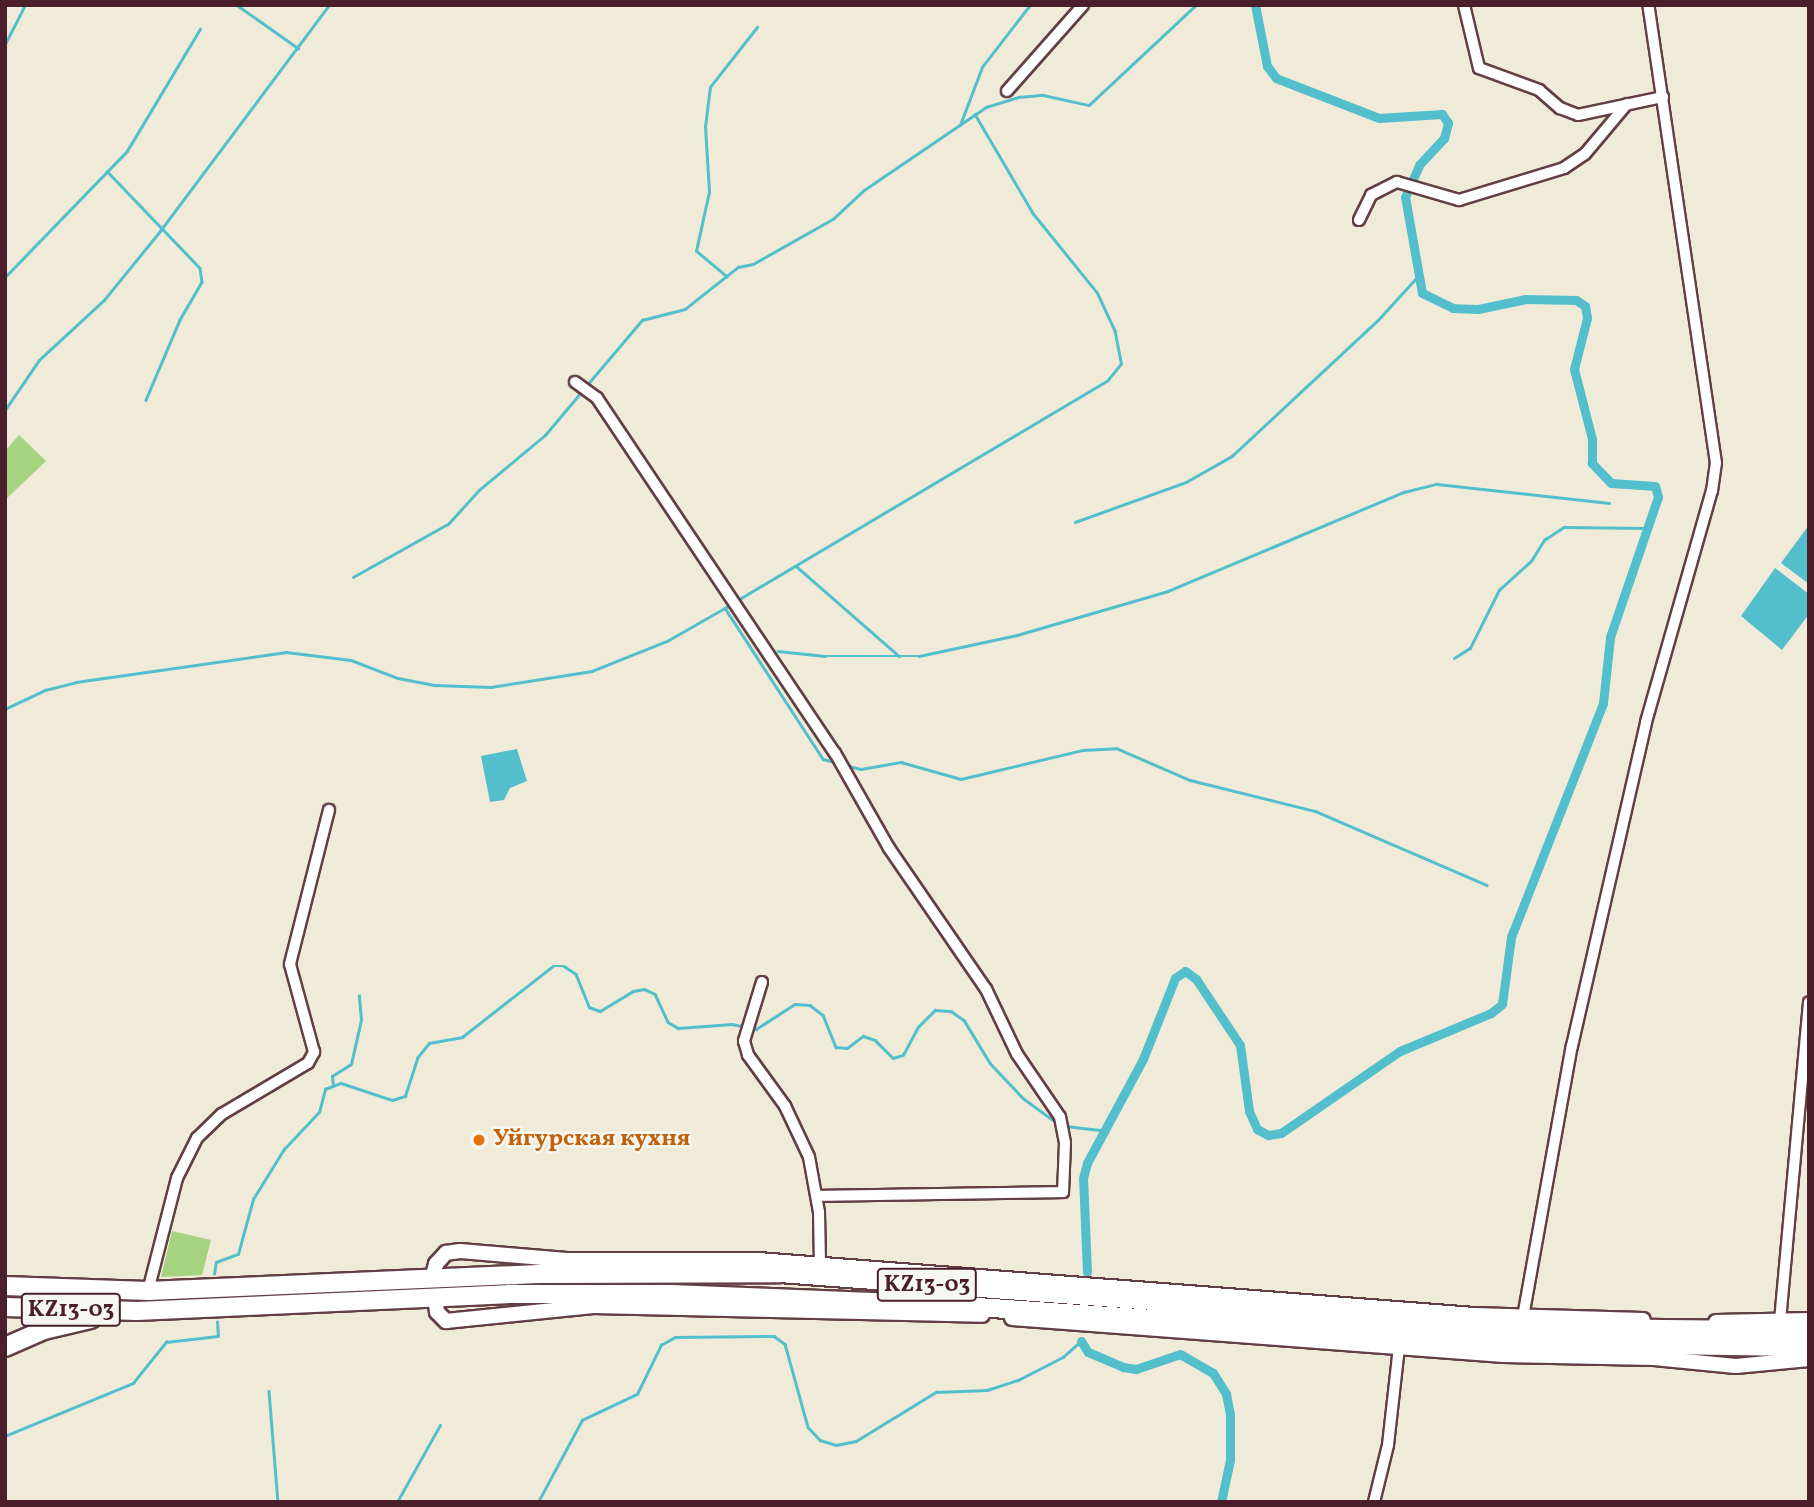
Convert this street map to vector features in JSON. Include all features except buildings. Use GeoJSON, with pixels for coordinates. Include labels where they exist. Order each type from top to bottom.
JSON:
{"type":"FeatureCollection","features":[{"type":"Feature","properties":{"kind":"highway","name":"KZ13-03"},"geometry":{"type":"LineString","coordinates":[[5,1307],[137,1311],[434,1288],[819,1270],[1502,1327],[1809,1331]]}},
{"type":"Feature","properties":{"kind":"highway"},"geometry":{"type":"LineString","coordinates":[[5,1276],[46,1287]]}},
{"type":"Feature","properties":{"kind":"highway","name":"KZ13-03"},"geometry":{"type":"LineString","coordinates":[[5,1286],[148,1291],[434,1288],[671,1294],[795,1306],[817,1300],[1506,1343],[1809,1347]]}},
{"type":"Feature","properties":{"kind":"highway"},"geometry":{"type":"LineString","coordinates":[[5,1347],[75,1321],[137,1311]]}},
{"type":"Feature","properties":{"kind":"street"},"geometry":{"type":"LineString","coordinates":[[1007,91],[1083,5]]}},
{"type":"Feature","properties":{"kind":"street"},"geometry":{"type":"LineString","coordinates":[[1464,5],[1479,68],[1539,90],[1560,108],[1578,115],[1663,97]]}},
{"type":"Feature","properties":{"kind":"street"},"geometry":{"type":"LineString","coordinates":[[1523,1317],[1572,1046],[1646,722],[1712,492],[1716,463],[1648,5]]}},
{"type":"Feature","properties":{"kind":"street"},"geometry":{"type":"LineString","coordinates":[[1359,220],[1371,195],[1397,182],[1459,200],[1564,168],[1586,154],[1627,104]]}},
{"type":"Feature","properties":{"kind":"street"},"geometry":{"type":"LineString","coordinates":[[575,382],[597,398],[835,753],[889,848],[986,989],[1017,1054],[1060,1117],[1066,1154],[1063,1192],[817,1196]]}},
{"type":"Feature","properties":{"kind":"street"},"geometry":{"type":"LineString","coordinates":[[148,1291],[177,1178],[197,1138],[222,1114],[308,1063],[314,1052],[290,964],[329,810]]}},
{"type":"Feature","properties":{"kind":"street"},"geometry":{"type":"LineString","coordinates":[[762,982],[744,1041],[748,1055],[798,1130],[817,1196],[817,1300]]}},
{"type":"Feature","properties":{"kind":"street"},"geometry":{"type":"LineString","coordinates":[[1780,1321],[1809,1002]]}},
{"type":"Feature","properties":{"kind":"street"},"geometry":{"type":"LineString","coordinates":[[1809,1320],[1523,1317],[819,1270],[567,1261],[460,1251],[446,1253],[436,1264],[434,1288],[437,1311],[446,1321],[593,1306],[795,1306],[976,1315],[1399,1347],[1735,1366],[1809,1359]]}},
{"type":"Feature","properties":{"kind":"street"},"geometry":{"type":"LineString","coordinates":[[1374,1502],[1388,1446],[1399,1347]]}},
{"type":"Feature","properties":{"kind":"green space"},"geometry":{"type":"Polygon","coordinates":[[[19,435],[46,461],[5,500],[5,451],[19,435]]]}},
{"type":"Feature","properties":{"kind":"green space"},"geometry":{"type":"Polygon","coordinates":[[[172,1231],[211,1240],[202,1275],[161,1277],[172,1231]]]}},
{"type":"Feature","properties":{"kind":"water"},"geometry":{"type":"Polygon","coordinates":[[[1809,525],[1809,584],[1781,563],[1809,525]]]}},
{"type":"Feature","properties":{"kind":"water"},"geometry":{"type":"Polygon","coordinates":[[[1775,568],[1809,594],[1809,614],[1782,650],[1741,616],[1775,568]]]}},
{"type":"Feature","properties":{"kind":"water"},"geometry":{"type":"Polygon","coordinates":[[[517,749],[527,781],[510,788],[504,800],[490,802],[481,756],[517,749]]]}},
{"type":"Feature","properties":{"kind":"waterway"},"geometry":{"type":"LineString","coordinates":[[5,44],[25,5]]}},
{"type":"Feature","properties":{"kind":"waterway"},"geometry":{"type":"LineString","coordinates":[[237,5],[298,48]]}},
{"type":"Feature","properties":{"kind":"waterway"},"geometry":{"type":"LineString","coordinates":[[5,410],[39,360],[104,300],[160,231],[329,5]]}},
{"type":"Feature","properties":{"kind":"waterway"},"geometry":{"type":"LineString","coordinates":[[960,125],[982,67],[1030,5]]}},
{"type":"Feature","properties":{"kind":"waterway"},"geometry":{"type":"LineString","coordinates":[[586,386],[642,320],[685,309],[738,267],[753,264],[833,219],[864,190],[986,107],[1018,97],[1043,95],[1089,105],[1196,5]]}},
{"type":"Feature","properties":{"kind":"waterway"},"geometry":{"type":"LineString","coordinates":[[1087,1272],[1083,1178],[1087,1163],[1143,1059],[1175,978],[1185,971],[1196,979],[1240,1045],[1249,1111],[1257,1129],[1268,1135],[1281,1133],[1400,1051],[1491,1013],[1502,1004],[1511,937],[1603,703],[1610,637],[1658,497],[1655,486],[1611,483],[1592,463],[1592,439],[1574,369],[1587,318],[1585,306],[1576,300],[1526,299],[1478,309],[1453,308],[1422,293],[1405,197],[1419,165],[1444,138],[1448,123],[1442,114],[1379,118],[1276,78],[1267,66],[1255,5]]}},
{"type":"Feature","properties":{"kind":"waterway"},"geometry":{"type":"LineString","coordinates":[[727,277],[696,251],[709,192],[705,127],[710,87],[757,27]]}},
{"type":"Feature","properties":{"kind":"waterway"},"geometry":{"type":"LineString","coordinates":[[5,277],[127,151],[200,29]]}},
{"type":"Feature","properties":{"kind":"waterway"},"geometry":{"type":"LineString","coordinates":[[736,601],[1107,381],[1121,364],[1115,332],[1097,293],[1033,214],[975,115]]}},
{"type":"Feature","properties":{"kind":"waterway"},"geometry":{"type":"LineString","coordinates":[[107,171],[200,268],[202,282],[180,320],[146,400]]}},
{"type":"Feature","properties":{"kind":"waterway"},"geometry":{"type":"LineString","coordinates":[[1075,522],[1186,482],[1232,456],[1377,321],[1419,275]]}},
{"type":"Feature","properties":{"kind":"waterway"},"geometry":{"type":"LineString","coordinates":[[353,577],[448,524],[479,490],[545,435],[582,391]]}},
{"type":"Feature","properties":{"kind":"waterway"},"geometry":{"type":"LineString","coordinates":[[778,651],[825,656],[919,656],[1017,635],[1168,591],[1404,492],[1437,484],[1609,503]]}},
{"type":"Feature","properties":{"kind":"waterway"},"geometry":{"type":"LineString","coordinates":[[1454,658],[1470,648],[1499,590],[1531,561],[1544,540],[1564,527],[1647,528]]}},
{"type":"Feature","properties":{"kind":"waterway"},"geometry":{"type":"LineString","coordinates":[[796,566],[899,656]]}},
{"type":"Feature","properties":{"kind":"waterway"},"geometry":{"type":"LineString","coordinates":[[5,709],[45,690],[76,682],[286,652],[351,660],[398,678],[435,685],[491,687],[592,671],[667,641],[730,605]]}},
{"type":"Feature","properties":{"kind":"waterway"},"geometry":{"type":"LineString","coordinates":[[725,608],[823,759],[835,762]]}},
{"type":"Feature","properties":{"kind":"waterway"},"geometry":{"type":"LineString","coordinates":[[845,765],[861,769],[901,762],[961,779],[1083,750],[1116,748],[1190,780],[1315,811],[1487,885]]}},
{"type":"Feature","properties":{"kind":"waterway"},"geometry":{"type":"LineString","coordinates":[[214,1274],[216,1262],[238,1254],[253,1199],[284,1149],[319,1112],[325,1089],[341,1083],[392,1100],[405,1096],[417,1058],[429,1043],[462,1037],[553,966],[564,966],[576,974],[589,1007],[600,1011],[633,991],[644,989],[655,994],[668,1022],[678,1028],[732,1024],[756,1029],[795,1004],[810,1005],[823,1015],[836,1047],[847,1048],[863,1036],[875,1040],[893,1058],[903,1055],[918,1027],[935,1010],[951,1011],[964,1020],[990,1063],[1023,1098],[1057,1123]]}},
{"type":"Feature","properties":{"kind":"waterway"},"geometry":{"type":"LineString","coordinates":[[333,1086],[332,1076],[351,1064],[361,1020],[359,996]]}},
{"type":"Feature","properties":{"kind":"waterway"},"geometry":{"type":"LineString","coordinates":[[1066,1126],[1108,1131]]}},
{"type":"Feature","properties":{"kind":"waterway"},"geometry":{"type":"LineString","coordinates":[[5,1436],[133,1383],[166,1342],[218,1336],[217,1322]]}},
{"type":"Feature","properties":{"kind":"waterway"},"geometry":{"type":"LineString","coordinates":[[538,1502],[582,1420],[637,1394],[661,1345],[675,1337],[774,1336],[785,1344],[808,1427],[820,1440],[836,1445],[856,1441],[936,1392],[987,1390],[1018,1380],[1063,1357],[1081,1341]]}},
{"type":"Feature","properties":{"kind":"waterway"},"geometry":{"type":"LineString","coordinates":[[1081,1341],[1088,1352],[1123,1367],[1136,1369],[1180,1354],[1213,1373],[1226,1394],[1230,1414],[1230,1460],[1221,1502]]}},
{"type":"Feature","properties":{"kind":"waterway"},"geometry":{"type":"LineString","coordinates":[[269,1391],[278,1502]]}},
{"type":"Feature","properties":{"kind":"waterway"},"geometry":{"type":"LineString","coordinates":[[397,1502],[440,1425]]}},
{"type":"Feature","properties":{"kind":"place","name":"Уйгурская кухня"},"geometry":{"type":"Point","coordinates":[479,1140]}}]}
